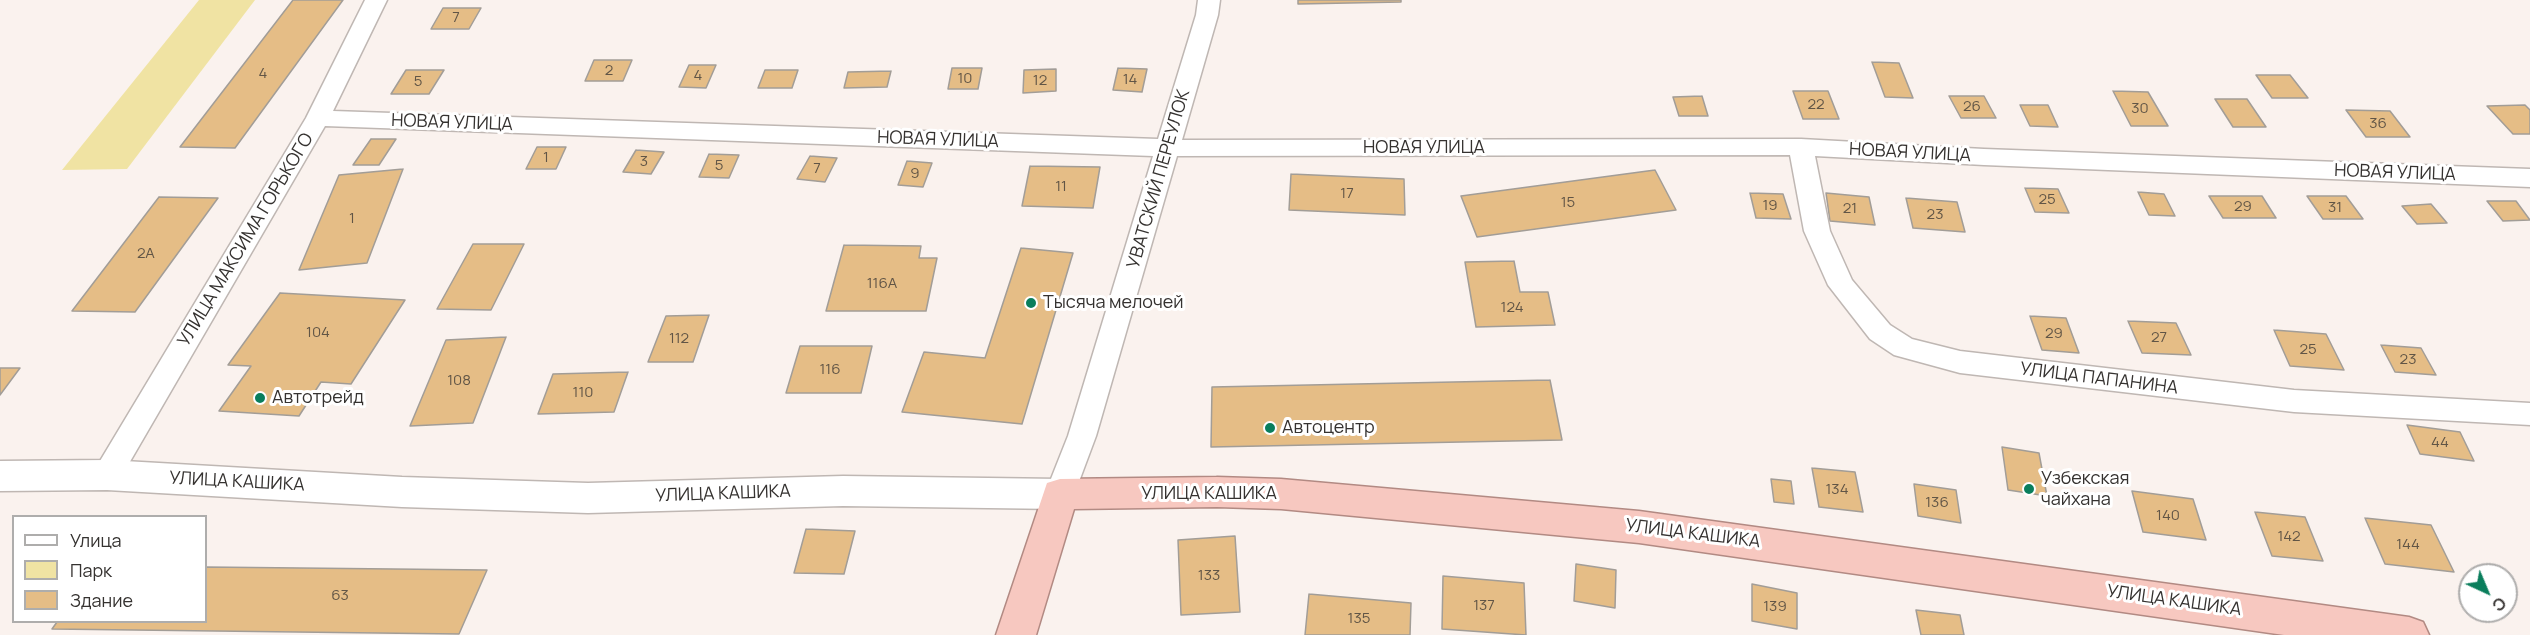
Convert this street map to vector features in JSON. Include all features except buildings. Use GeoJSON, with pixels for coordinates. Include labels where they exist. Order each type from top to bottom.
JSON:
{"type":"FeatureCollection","features":[{"type":"Feature","properties":{"kind":"highway","name":"УЛИЦА КАШИКА"},"geometry":{"type":"LineString","coordinates":[[1060,494],[1217,492],[1281,494],[1638,527],[2409,635]]}},
{"type":"Feature","properties":{"kind":"highway"},"geometry":{"type":"LineString","coordinates":[[1016,635],[1060,494]]}},
{"type":"Feature","properties":{"kind":"street","name":"УЛИЦА МАКСИМА ГОРЬКОГО"},"geometry":{"type":"LineString","coordinates":[[107,475],[318,118],[376,0]]}},
{"type":"Feature","properties":{"kind":"street","name":"УВАТСКИЙ ПЕРЕУЛОК"},"geometry":{"type":"LineString","coordinates":[[1060,494],[1082,436],[1207,15],[1209,0]]}},
{"type":"Feature","properties":{"kind":"street","name":"НОВАЯ УЛИЦА"},"geometry":{"type":"LineString","coordinates":[[318,118],[1168,148],[1800,147],[1984,157],[2530,178]]}},
{"type":"Feature","properties":{"kind":"street","name":"УЛИЦА ПАПАНИНА"},"geometry":{"type":"LineString","coordinates":[[1800,147],[1817,231],[1841,285],[1880,332],[1904,348],[1960,362],[2294,401],[2530,414]]}},
{"type":"Feature","properties":{"kind":"street","name":"УЛИЦА КАШИКА"},"geometry":{"type":"LineString","coordinates":[[0,476],[107,475],[402,492],[588,498],[843,491],[1060,494]]}},
{"type":"Feature","properties":{"kind":"green space"},"geometry":{"type":"Polygon","coordinates":[[[199,0],[255,0],[127,169],[62,170],[199,0]]]}},
{"type":"Feature","properties":{"kind":"place","name":"Тысяча мелочей"},"geometry":{"type":"Point","coordinates":[1031,303]}},
{"type":"Feature","properties":{"kind":"place","name":"Автотрейд"},"geometry":{"type":"Point","coordinates":[260,398]}},
{"type":"Feature","properties":{"kind":"place","name":"Автоцентр"},"geometry":{"type":"Point","coordinates":[1270,428]}},
{"type":"Feature","properties":{"kind":"place","name":"Узбекская чайхана"},"geometry":{"type":"Point","coordinates":[2029,489]}}]}
